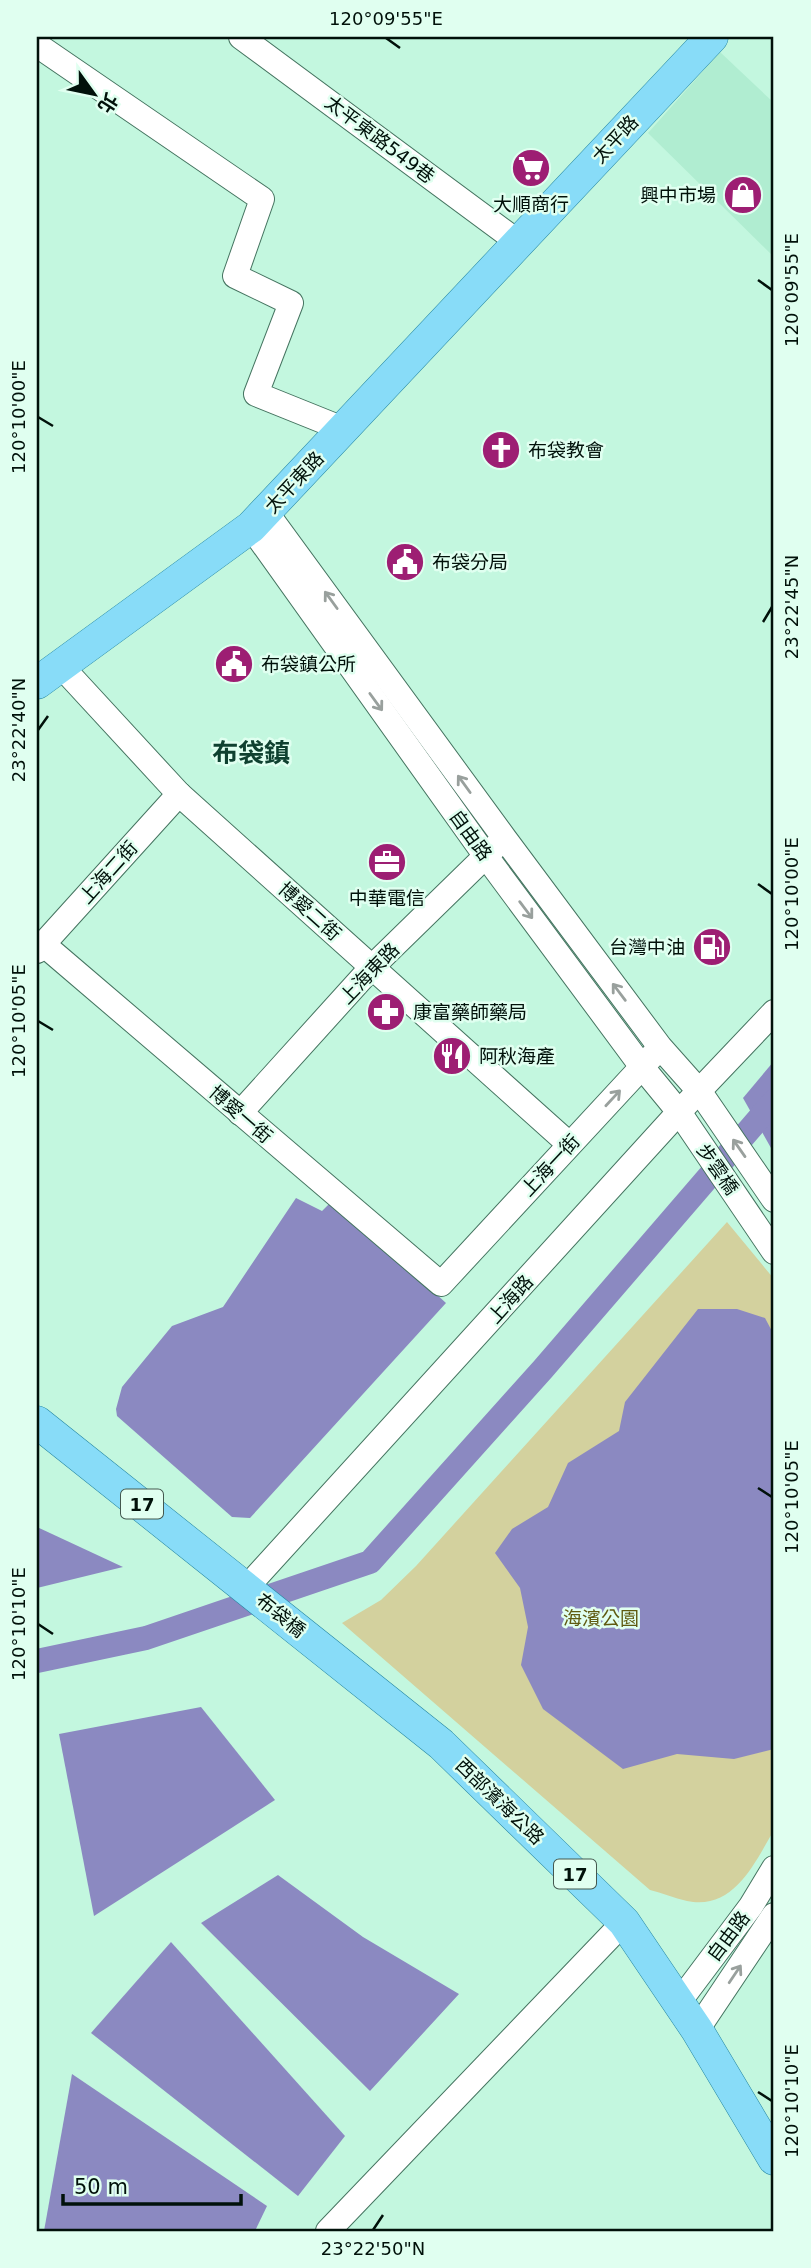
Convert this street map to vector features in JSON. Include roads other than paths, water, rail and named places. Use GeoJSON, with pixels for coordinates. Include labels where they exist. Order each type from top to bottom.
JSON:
{"type":"FeatureCollection","features":[{"type":"Feature","properties":{"kind":"main road","name":"太平路"},"geometry":{"type":"LineString","coordinates":[[518,242],[712,37]]}},
{"type":"Feature","properties":{"kind":"main road","name":"太平東路"},"geometry":{"type":"LineString","coordinates":[[49,675],[259,519],[518,242]]}},
{"type":"Feature","properties":{"kind":"main road","name":"17"},"geometry":{"type":"LineString","coordinates":[[37,1422],[247,1587]]}},
{"type":"Feature","properties":{"kind":"main road","name":"布袋橋"},"geometry":{"type":"LineString","coordinates":[[247,1587],[314,1642]]}},
{"type":"Feature","properties":{"kind":"main road","name":"西部濱海公路"},"geometry":{"type":"LineString","coordinates":[[314,1642],[441,1744],[624,1922],[679,2002],[774,2159]]}},
{"type":"Feature","properties":{"kind":"street","name":"太平東路549巷"},"geometry":{"type":"LineString","coordinates":[[241,37],[518,242]]}},
{"type":"Feature","properties":{"kind":"street"},"geometry":{"type":"LineString","coordinates":[[37,45],[262,199],[234,276],[291,303],[256,394],[342,429]]}},
{"type":"Feature","properties":{"kind":"street","name":"自由路"},"geometry":{"type":"LineString","coordinates":[[259,519],[505,839],[660,1047],[700,1092],[716,1116]]}},
{"type":"Feature","properties":{"kind":"street","name":"自由路"},"geometry":{"type":"LineString","coordinates":[[259,519],[485,855],[696,1138]]}},
{"type":"Feature","properties":{"kind":"street","name":"博愛二街"},"geometry":{"type":"LineString","coordinates":[[49,675],[372,967],[577,1137]]}},
{"type":"Feature","properties":{"kind":"street","name":"上海二街"},"geometry":{"type":"LineString","coordinates":[[40,947],[179,794]]}},
{"type":"Feature","properties":{"kind":"street","name":"上海東路"},"geometry":{"type":"LineString","coordinates":[[240,1113],[372,967],[485,855],[505,839]]}},
{"type":"Feature","properties":{"kind":"street","name":"博愛一街"},"geometry":{"type":"LineString","coordinates":[[40,947],[441,1284]]}},
{"type":"Feature","properties":{"kind":"street","name":"上海路"},"geometry":{"type":"LineString","coordinates":[[247,1587],[679,1112],[774,1012]]}},
{"type":"Feature","properties":{"kind":"street","name":"上海一街"},"geometry":{"type":"LineString","coordinates":[[441,1284],[660,1047]]}},
{"type":"Feature","properties":{"kind":"street","name":"步雲橋"},"geometry":{"type":"LineString","coordinates":[[716,1116],[768,1191]]}},
{"type":"Feature","properties":{"kind":"street","name":"步雲橋"},"geometry":{"type":"LineString","coordinates":[[696,1138],[774,1252]]}},
{"type":"Feature","properties":{"kind":"street","name":"自由路"},"geometry":{"type":"LineString","coordinates":[[679,2002],[751,1906],[774,1868]]}},
{"type":"Feature","properties":{"kind":"street","name":"自由路"},"geometry":{"type":"LineString","coordinates":[[697,2031],[774,1915]]}},
{"type":"Feature","properties":{"kind":"street"},"geometry":{"type":"LineString","coordinates":[[328,2231],[624,1922]]}},
{"type":"Feature","properties":{"kind":"water"},"geometry":{"type":"Polygon","coordinates":[[[774,1061],[774,1144],[771,1148],[743,1098],[774,1061]]]}},
{"type":"Feature","properties":{"kind":"water"},"geometry":{"type":"Polygon","coordinates":[[[296,1198],[322,1211],[333,1200],[446,1303],[250,1518],[232,1517],[117,1416],[116,1409],[122,1387],[172,1326],[223,1307],[296,1198]]]}},
{"type":"Feature","properties":{"kind":"water"},"geometry":{"type":"Polygon","coordinates":[[[698,1309],[737,1309],[765,1318],[774,1335],[774,1749],[734,1759],[677,1754],[623,1769],[543,1709],[521,1665],[528,1627],[520,1588],[495,1553],[512,1529],[548,1507],[568,1463],[619,1431],[625,1402],[698,1309]]]}},
{"type":"Feature","properties":{"kind":"water"},"geometry":{"type":"Polygon","coordinates":[[[37,1527],[123,1567],[37,1588],[37,1527]]]}},
{"type":"Feature","properties":{"kind":"water"},"geometry":{"type":"Polygon","coordinates":[[[201,1707],[275,1800],[94,1916],[59,1734],[201,1707]]]}},
{"type":"Feature","properties":{"kind":"water"},"geometry":{"type":"Polygon","coordinates":[[[278,1875],[363,1937],[459,1994],[370,2091],[201,1923],[278,1875]]]}},
{"type":"Feature","properties":{"kind":"water"},"geometry":{"type":"Polygon","coordinates":[[[171,1942],[345,2136],[298,2196],[91,2033],[171,1942]]]}},
{"type":"Feature","properties":{"kind":"water"},"geometry":{"type":"Polygon","coordinates":[[[72,2074],[267,2206],[255,2231],[44,2231],[72,2074]]]}},
{"type":"Feature","properties":{"kind":"waterway"},"geometry":{"type":"LineString","coordinates":[[37,1661],[146,1638],[370,1562],[543,1369],[774,1101]]}},
{"type":"Feature","properties":{"kind":"place","name":"大順商行"},"geometry":{"type":"Point","coordinates":[531,168]}},
{"type":"Feature","properties":{"kind":"place","name":"興中市場"},"geometry":{"type":"Point","coordinates":[743,195]}},
{"type":"Feature","properties":{"kind":"place","name":"布袋教會"},"geometry":{"type":"Point","coordinates":[501,450]}},
{"type":"Feature","properties":{"kind":"place","name":"布袋分局"},"geometry":{"type":"Point","coordinates":[405,562]}},
{"type":"Feature","properties":{"kind":"place","name":"布袋鎮公所"},"geometry":{"type":"Point","coordinates":[234,664]}},
{"type":"Feature","properties":{"kind":"place","name":"中華電信"},"geometry":{"type":"Point","coordinates":[387,862]}},
{"type":"Feature","properties":{"kind":"place","name":"台灣中油"},"geometry":{"type":"Point","coordinates":[712,947]}},
{"type":"Feature","properties":{"kind":"place","name":"康富藥師藥局"},"geometry":{"type":"Point","coordinates":[386,1012]}},
{"type":"Feature","properties":{"kind":"place","name":"阿秋海產"},"geometry":{"type":"Point","coordinates":[452,1056]}},
{"type":"Feature","properties":{"kind":"district","name":"布袋鎮"},"geometry":{"type":"Point","coordinates":[251,753]}},
{"type":"Feature","properties":{"kind":"park label","name":"海濱公園"},"geometry":{"type":"Point","coordinates":[601,1618]}}]}
